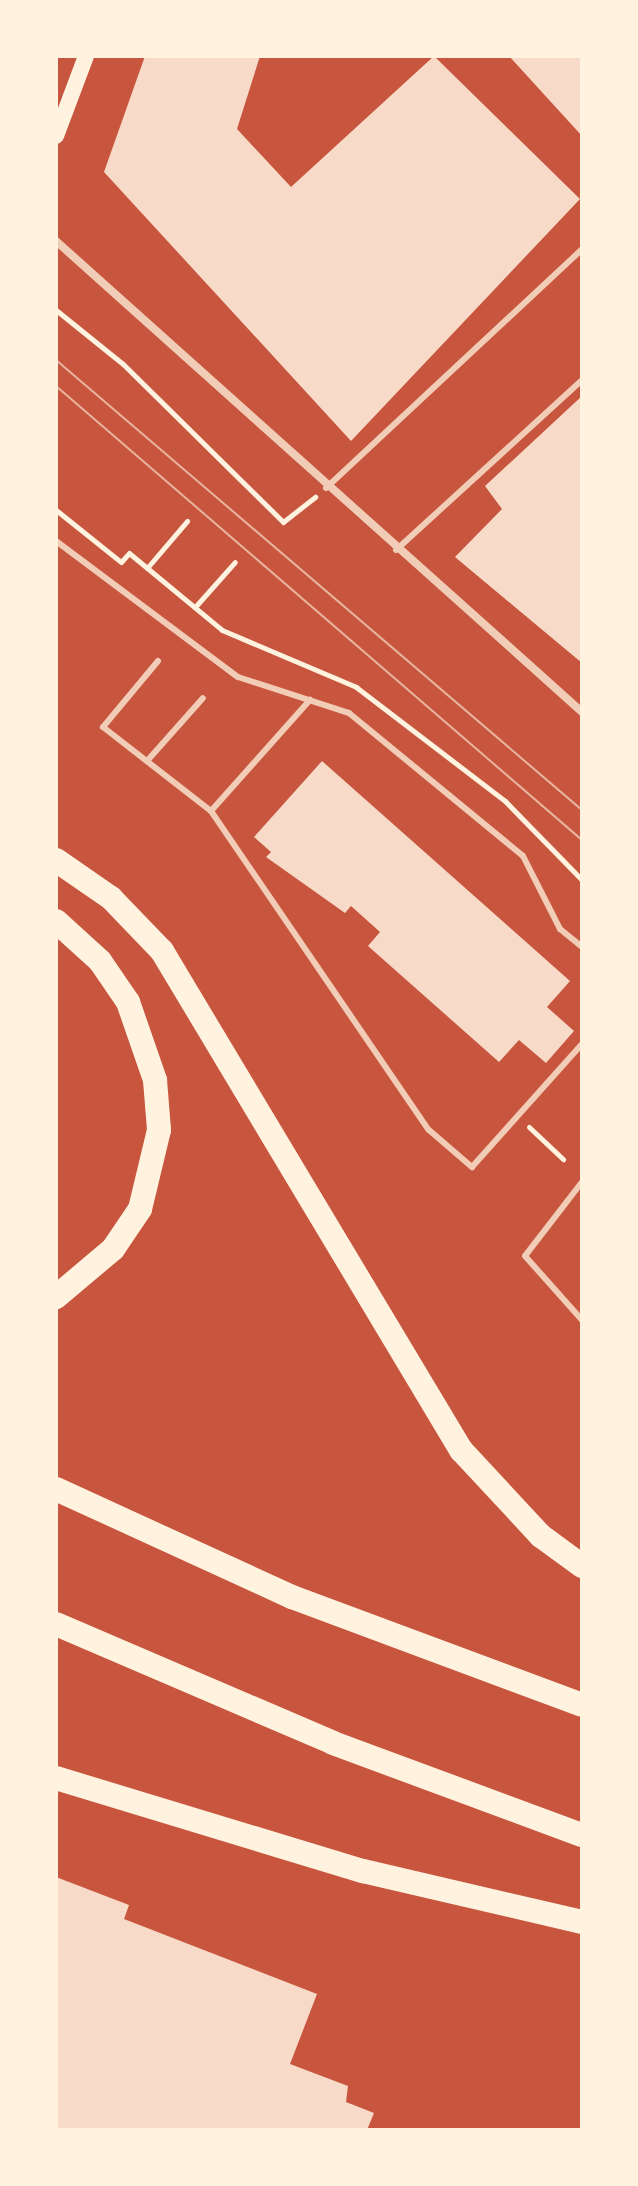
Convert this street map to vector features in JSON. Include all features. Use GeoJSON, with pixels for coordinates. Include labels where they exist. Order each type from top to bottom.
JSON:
{"type":"FeatureCollection","features":[{"type":"Feature","properties":{"kind":"highway"},"geometry":{"type":"LineString","coordinates":[[56,860],[111,898],[162,951],[461,1450],[541,1536],[582,1566]]}},
{"type":"Feature","properties":{"kind":"highway"},"geometry":{"type":"LineString","coordinates":[[56,921],[100,961],[128,1002],[155,1080],[159,1130],[140,1209],[113,1249],[56,1297]]}},
{"type":"Feature","properties":{"kind":"highway"},"geometry":{"type":"LineString","coordinates":[[56,1489],[292,1597],[582,1705]]}},
{"type":"Feature","properties":{"kind":"highway"},"geometry":{"type":"LineString","coordinates":[[56,1624],[333,1743],[582,1835]]}},
{"type":"Feature","properties":{"kind":"highway"},"geometry":{"type":"LineString","coordinates":[[56,1778],[363,1871],[582,1922]]}},
{"type":"Feature","properties":{"kind":"main road"},"geometry":{"type":"LineString","coordinates":[[56,136],[86,56]]}},
{"type":"Feature","properties":{"kind":"street"},"geometry":{"type":"LineString","coordinates":[[56,241],[326,488],[582,712]]}},
{"type":"Feature","properties":{"kind":"lane"},"geometry":{"type":"LineString","coordinates":[[326,488],[582,249]]}},
{"type":"Feature","properties":{"kind":"lane"},"geometry":{"type":"LineString","coordinates":[[396,550],[582,380]]}},
{"type":"Feature","properties":{"kind":"lane"},"geometry":{"type":"LineString","coordinates":[[56,541],[238,677],[349,713],[523,856],[560,929],[582,947]]}},
{"type":"Feature","properties":{"kind":"lane"},"geometry":{"type":"LineString","coordinates":[[158,661],[103,727],[211,811],[429,1130],[472,1167],[582,1044]]}},
{"type":"Feature","properties":{"kind":"lane"},"geometry":{"type":"LineString","coordinates":[[147,761],[203,698]]}},
{"type":"Feature","properties":{"kind":"lane"},"geometry":{"type":"LineString","coordinates":[[211,811],[310,700]]}},
{"type":"Feature","properties":{"kind":"lane"},"geometry":{"type":"LineString","coordinates":[[582,1182],[525,1256],[582,1320]]}},
{"type":"Feature","properties":{"kind":"path"},"geometry":{"type":"LineString","coordinates":[[56,310],[123,364],[283,522],[326,488]]}},
{"type":"Feature","properties":{"kind":"path"},"geometry":{"type":"LineString","coordinates":[[147,568],[187,521]]}},
{"type":"Feature","properties":{"kind":"path"},"geometry":{"type":"LineString","coordinates":[[195,607],[235,562]]}},
{"type":"Feature","properties":{"kind":"path"},"geometry":{"type":"LineString","coordinates":[[528,1127],[563,1159]]}},
{"type":"Feature","properties":{"kind":"building"},"geometry":{"type":"Polygon","coordinates":[[[145,56],[260,56],[237,129],[291,187],[434,56],[580,199],[351,441],[104,172],[145,56]]]}},
{"type":"Feature","properties":{"kind":"building"},"geometry":{"type":"Polygon","coordinates":[[[509,56],[582,56],[582,136],[509,56]]]}},
{"type":"Feature","properties":{"kind":"building"},"geometry":{"type":"Polygon","coordinates":[[[582,396],[582,663],[455,557],[502,509],[485,486],[582,396]]]}},
{"type":"Feature","properties":{"kind":"building"},"geometry":{"type":"Polygon","coordinates":[[[322,761],[570,981],[547,1007],[574,1031],[546,1063],[519,1040],[499,1062],[368,946],[380,932],[351,906],[345,913],[266,857],[271,852],[254,837],[322,761]]]}},
{"type":"Feature","properties":{"kind":"building"},"geometry":{"type":"Polygon","coordinates":[[[56,1877],[129,1905],[124,1919],[317,1994],[290,2064],[348,2086],[346,2102],[374,2113],[367,2130],[56,2130],[56,1877]]]}},
{"type":"Feature","properties":{"kind":"tram line"},"geometry":{"type":"LineString","coordinates":[[56,360],[582,810]]}},
{"type":"Feature","properties":{"kind":"tram line"},"geometry":{"type":"LineString","coordinates":[[56,386],[582,840]]}}]}
